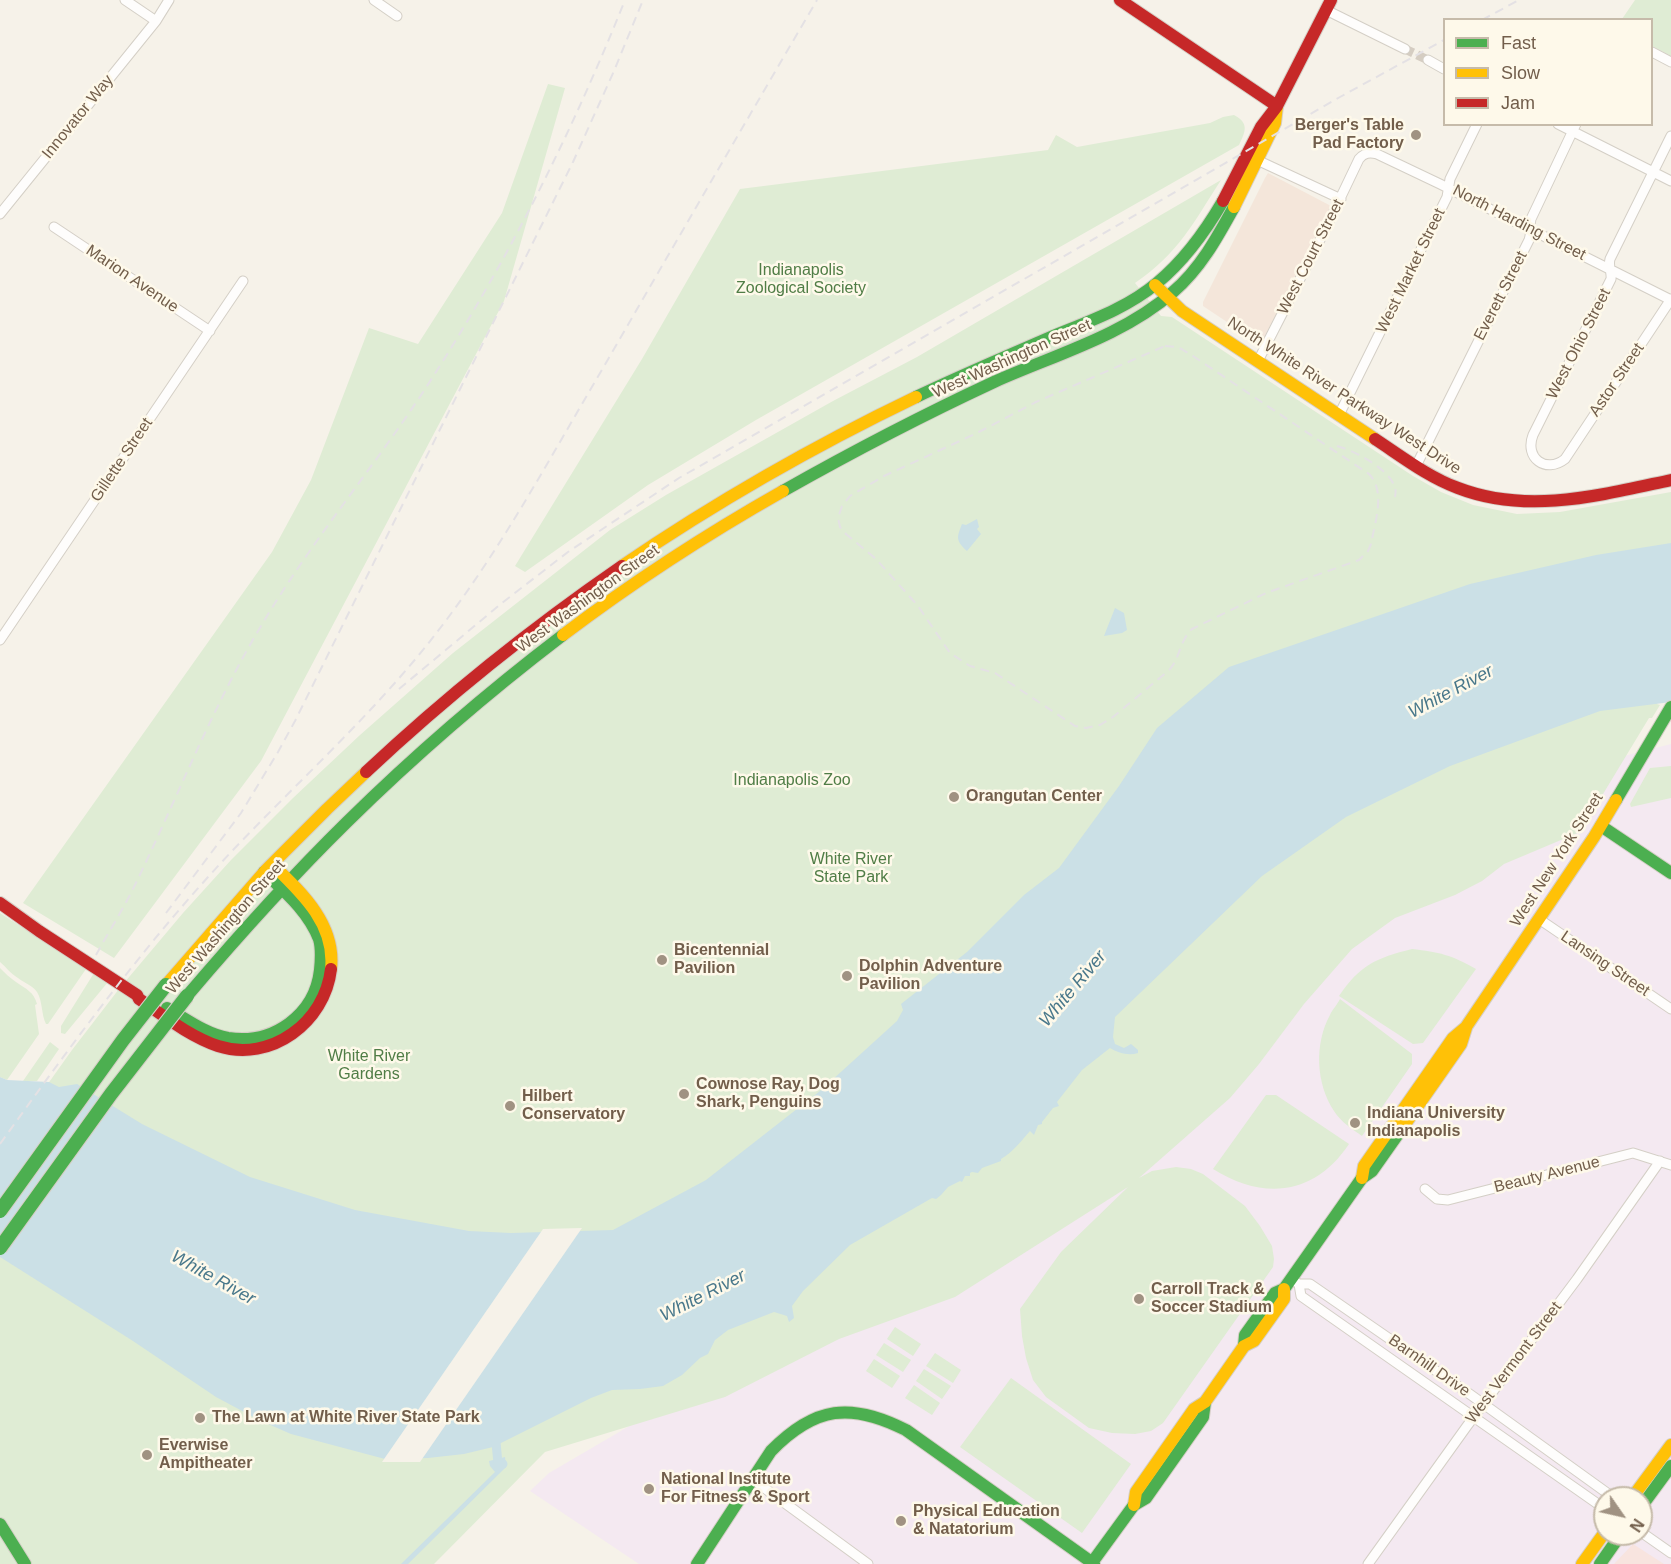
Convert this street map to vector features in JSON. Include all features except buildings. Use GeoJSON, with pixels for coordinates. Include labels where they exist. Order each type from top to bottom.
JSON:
{"type":"FeatureCollection","features":[{"type":"Feature","properties":{"kind":"main road"},"geometry":{"type":"LineString","coordinates":[[1120,0],[1277,106]]}},
{"type":"Feature","properties":{"kind":"main road","name":"West Washington Street"},"geometry":{"type":"LineString","coordinates":[[0,1211],[166,985],[268,868],[360,776],[428,716],[542,623],[639,554],[783,465],[850,429],[959,377],[1117,309],[1155,285],[1182,260],[1206,229],[1266,119],[1277,106],[1329,5]]}},
{"type":"Feature","properties":{"kind":"main road","name":"West Washington Street"},"geometry":{"type":"LineString","coordinates":[[0,1248],[111,1094],[187,996],[240,933],[284,884],[369,799],[449,726],[571,628],[713,532],[819,471],[968,395],[1135,321],[1168,297],[1187,279],[1219,236],[1275,123],[1277,106]]}},
{"type":"Feature","properties":{"kind":"main road","name":"North White River Parkway West Drive"},"geometry":{"type":"LineString","coordinates":[[1155,285],[1182,311],[1416,466],[1463,490],[1490,498],[1523,502],[1558,502],[1671,480]]}},
{"type":"Feature","properties":{"kind":"main road","name":"West New York Street"},"geometry":{"type":"LineString","coordinates":[[1092,1564],[1134,1504],[1136,1492],[1194,1409],[1205,1402],[1244,1347],[1245,1335],[1275,1293],[1291,1284],[1362,1178],[1364,1166],[1453,1038],[1466,1027],[1539,919],[1601,826],[1671,707]]}},
{"type":"Feature","properties":{"kind":"main road"},"geometry":{"type":"LineString","coordinates":[[1601,826],[1671,873]]}},
{"type":"Feature","properties":{"kind":"main road"},"geometry":{"type":"LineString","coordinates":[[0,903],[138,995],[142,994],[201,1027],[228,1038],[246,1040],[262,1038],[296,1020],[310,1003],[319,983],[322,952],[310,921],[284,884],[268,868]]}},
{"type":"Feature","properties":{"kind":"main road"},"geometry":{"type":"LineString","coordinates":[[697,1564],[752,1479],[782,1438],[802,1424],[827,1413],[852,1412],[889,1420],[906,1430],[1092,1564]]}},
{"type":"Feature","properties":{"kind":"main road"},"geometry":{"type":"LineString","coordinates":[[1641,1486],[1671,1445]]}},
{"type":"Feature","properties":{"kind":"main road"},"geometry":{"type":"LineString","coordinates":[[1653,1491],[1671,1466]]}},
{"type":"Feature","properties":{"kind":"main road"},"geometry":{"type":"LineString","coordinates":[[0,1524],[25,1564]]}},
{"type":"Feature","properties":{"kind":"main road"},"geometry":{"type":"LineString","coordinates":[[1582,1564],[1595,1546]]}},
{"type":"Feature","properties":{"kind":"main road"},"geometry":{"type":"LineString","coordinates":[[1600,1564],[1613,1546]]}},
{"type":"Feature","properties":{"kind":"street"},"geometry":{"type":"LineString","coordinates":[[125,0],[156,21]]}},
{"type":"Feature","properties":{"kind":"street","name":"Innovator Way"},"geometry":{"type":"LineString","coordinates":[[0,214],[156,21],[169,0]]}},
{"type":"Feature","properties":{"kind":"street"},"geometry":{"type":"LineString","coordinates":[[374,0],[398,16]]}},
{"type":"Feature","properties":{"kind":"street"},"geometry":{"type":"LineString","coordinates":[[1329,5],[1405,49]]}},
{"type":"Feature","properties":{"kind":"street"},"geometry":{"type":"LineString","coordinates":[[1653,53],[1671,62]]}},
{"type":"Feature","properties":{"kind":"street"},"geometry":{"type":"LineString","coordinates":[[1428,60],[1443,68]]}},
{"type":"Feature","properties":{"kind":"street","name":"West Market Street"},"geometry":{"type":"LineString","coordinates":[[1339,415],[1447,197],[1450,179],[1476,126]]}},
{"type":"Feature","properties":{"kind":"street"},"geometry":{"type":"LineString","coordinates":[[1575,128],[1671,181]]}},
{"type":"Feature","properties":{"kind":"street","name":"Everett Street"},"geometry":{"type":"LineString","coordinates":[[1416,466],[1532,234],[1529,225],[1531,219],[1575,128]]}},
{"type":"Feature","properties":{"kind":"street","name":"West Ohio Street"},"geometry":{"type":"LineString","coordinates":[[1563,461],[1552,465],[1540,463],[1532,454],[1531,441],[1611,279],[1610,260],[1671,136]]}},
{"type":"Feature","properties":{"kind":"street","name":"North Harding Street"},"geometry":{"type":"LineString","coordinates":[[1365,153],[1377,154],[1449,188],[1671,300]]}},
{"type":"Feature","properties":{"kind":"street","name":"West Court Street"},"geometry":{"type":"LineString","coordinates":[[1258,361],[1341,200],[1359,159],[1365,153]]}},
{"type":"Feature","properties":{"kind":"street"},"geometry":{"type":"LineString","coordinates":[[1257,160],[1341,200]]}},
{"type":"Feature","properties":{"kind":"street","name":"Marion Avenue"},"geometry":{"type":"LineString","coordinates":[[54,227],[210,331]]}},
{"type":"Feature","properties":{"kind":"street","name":"Gillette Street"},"geometry":{"type":"LineString","coordinates":[[0,640],[243,281]]}},
{"type":"Feature","properties":{"kind":"street","name":"Astor Street"},"geometry":{"type":"LineString","coordinates":[[1563,461],[1671,300]]}},
{"type":"Feature","properties":{"kind":"street","name":"Lansing Street"},"geometry":{"type":"LineString","coordinates":[[1539,919],[1671,1009]]}},
{"type":"Feature","properties":{"kind":"street","name":"Beauty Avenue"},"geometry":{"type":"LineString","coordinates":[[1425,1189],[1437,1199],[1448,1200],[1633,1153],[1671,1165]]}},
{"type":"Feature","properties":{"kind":"street","name":"West Vermont Street"},"geometry":{"type":"LineString","coordinates":[[1368,1564],[1577,1279],[1660,1161]]}},
{"type":"Feature","properties":{"kind":"street","name":"Barnhill Drive"},"geometry":{"type":"LineString","coordinates":[[1291,1284],[1310,1284],[1484,1404],[1597,1486]]}},
{"type":"Feature","properties":{"kind":"street","name":"Barnhill Drive"},"geometry":{"type":"LineString","coordinates":[[1291,1284],[1301,1296],[1593,1500]]}},
{"type":"Feature","properties":{"kind":"street"},"geometry":{"type":"LineString","coordinates":[[752,1479],[868,1564]]}},
{"type":"Feature","properties":{"kind":"street"},"geometry":{"type":"LineString","coordinates":[[1653,1540],[1671,1553]]}},
{"type":"Feature","properties":{"kind":"shaded area"},"geometry":{"type":"Polygon","coordinates":[[[1268,173],[1331,206],[1262,342],[1257,342],[1203,306],[1203,302],[1268,173]]]}},
{"type":"Feature","properties":{"kind":"shaded area","name":"Indiana University Indianapolis"},"geometry":{"type":"Polygon","coordinates":[[[1671,744],[1671,1564],[639,1564],[530,1491],[549,1473],[720,1373],[1475,794],[1671,744]]]}},
{"type":"Feature","properties":{"kind":"shaded area"},"geometry":{"type":"Polygon","coordinates":[[[1631,1546],[1636,1546],[1664,1564],[1614,1564],[1631,1546]]]}},
{"type":"Feature","properties":{"kind":"green space"},"geometry":{"type":"Polygon","coordinates":[[[1635,0],[1671,0],[1671,56],[1653,47],[1653,18],[1623,18],[1635,0]]]}},
{"type":"Feature","properties":{"kind":"green space"},"geometry":{"type":"Polygon","coordinates":[[[548,84],[565,88],[504,301],[261,761],[114,958],[23,903],[272,552],[311,480],[369,328],[418,344],[502,213],[548,84]]]}},
{"type":"Feature","properties":{"kind":"green space","name":"Indianapolis Zoological Society"},"geometry":{"type":"Polygon","coordinates":[[[1234,115],[1242,121],[1245,128],[1239,145],[756,420],[648,485],[525,572],[515,566],[642,359],[740,189],[1048,150],[1056,135],[1077,147],[1210,123],[1234,115]]]}},
{"type":"Feature","properties":{"kind":"green space","name":"White River State Park"},"geometry":{"type":"Polygon","coordinates":[[[1221,180],[1174,249],[1163,261],[1135,283],[1161,316],[1172,317],[1413,476],[1441,492],[1473,505],[1517,514],[1560,512],[1671,492],[1671,681],[1657,704],[1660,705],[1652,718],[1649,718],[1580,832],[1504,864],[1482,881],[1455,895],[1395,918],[1352,949],[1304,1004],[1230,1098],[1139,1178],[1152,1171],[1176,1167],[1191,1169],[1203,1174],[1245,1206],[1272,1246],[1274,1259],[1273,1267],[1163,1423],[1151,1431],[1135,1434],[1112,1433],[1089,1428],[1046,1397],[1033,1380],[1022,1336],[1020,1309],[1061,1252],[1128,1187],[955,1297],[839,1339],[725,1397],[545,1452],[434,1564],[0,1564],[0,1151],[72,1050],[119,989],[183,913],[231,860],[360,735],[453,653],[610,530],[666,495],[833,401],[917,357],[1221,180]]]}},
{"type":"Feature","properties":{"kind":"green space"},"geometry":{"type":"Polygon","coordinates":[[[1671,766],[1671,798],[1631,807],[1630,804],[1650,768],[1671,766]]]}},
{"type":"Feature","properties":{"kind":"green space"},"geometry":{"type":"Polygon","coordinates":[[[0,913],[86,969],[48,1024],[44,1020],[37,992],[13,975],[0,962],[0,913]]]}},
{"type":"Feature","properties":{"kind":"green space"},"geometry":{"type":"Polygon","coordinates":[[[1412,949],[1445,955],[1476,969],[1423,1043],[1413,1044],[1339,996],[1354,977],[1370,964],[1412,949]]]}},
{"type":"Feature","properties":{"kind":"green space"},"geometry":{"type":"Polygon","coordinates":[[[0,968],[34,996],[37,1004],[35,1005],[39,1034],[7,1080],[0,1077],[0,968]]]}},
{"type":"Feature","properties":{"kind":"green space"},"geometry":{"type":"Polygon","coordinates":[[[94,973],[108,982],[65,1034],[61,1033],[61,1026],[94,973]]]}},
{"type":"Feature","properties":{"kind":"green space"},"geometry":{"type":"Polygon","coordinates":[[[1340,999],[1412,1054],[1412,1064],[1362,1136],[1343,1122],[1334,1111],[1324,1089],[1319,1064],[1321,1038],[1331,1013],[1340,999]]]}},
{"type":"Feature","properties":{"kind":"green space"},"geometry":{"type":"Polygon","coordinates":[[[50,1042],[59,1049],[37,1081],[23,1081],[50,1042]]]}},
{"type":"Feature","properties":{"kind":"green space"},"geometry":{"type":"Polygon","coordinates":[[[1266,1095],[1276,1095],[1349,1144],[1321,1174],[1304,1183],[1287,1188],[1269,1189],[1251,1186],[1213,1169],[1266,1095]]]}},
{"type":"Feature","properties":{"kind":"green space"},"geometry":{"type":"Polygon","coordinates":[[[895,1327],[921,1344],[913,1356],[887,1339],[895,1327]]]}},
{"type":"Feature","properties":{"kind":"green space"},"geometry":{"type":"Polygon","coordinates":[[[884,1343],[911,1360],[903,1372],[876,1355],[884,1343]]]}},
{"type":"Feature","properties":{"kind":"green space"},"geometry":{"type":"Polygon","coordinates":[[[935,1353],[961,1370],[953,1383],[926,1366],[935,1353]]]}},
{"type":"Feature","properties":{"kind":"green space"},"geometry":{"type":"Polygon","coordinates":[[[874,1359],[900,1376],[892,1388],[866,1371],[874,1359]]]}},
{"type":"Feature","properties":{"kind":"green space"},"geometry":{"type":"Polygon","coordinates":[[[924,1369],[951,1386],[942,1399],[916,1381],[924,1369]]]}},
{"type":"Feature","properties":{"kind":"green space"},"geometry":{"type":"Polygon","coordinates":[[[1011,1378],[1131,1464],[1082,1533],[960,1447],[1011,1378]]]}},
{"type":"Feature","properties":{"kind":"green space"},"geometry":{"type":"Polygon","coordinates":[[[914,1385],[940,1403],[932,1415],[905,1398],[914,1385]]]}},
{"type":"Feature","properties":{"kind":"water"},"geometry":{"type":"Polygon","coordinates":[[[977,519],[979,527],[977,529],[981,534],[967,551],[960,544],[959,532],[962,524],[966,525],[977,519]]]}},
{"type":"Feature","properties":{"kind":"water","name":"White River"},"geometry":{"type":"Polygon","coordinates":[[[1671,543],[1671,702],[1600,711],[1450,766],[1346,817],[1262,876],[1115,1017],[1113,1037],[1115,1044],[1124,1048],[1131,1044],[1138,1050],[1138,1053],[1124,1054],[1110,1048],[1082,1070],[1057,1102],[1059,1106],[1053,1108],[1042,1124],[1038,1125],[1034,1135],[1030,1131],[1001,1161],[982,1168],[978,1173],[970,1173],[970,1176],[965,1176],[962,1182],[948,1187],[936,1199],[932,1198],[850,1245],[803,1291],[792,1306],[794,1318],[789,1322],[787,1316],[774,1312],[728,1330],[715,1340],[708,1354],[700,1358],[682,1375],[663,1386],[612,1390],[591,1398],[493,1447],[464,1454],[428,1458],[385,1459],[291,1434],[259,1420],[216,1397],[133,1341],[0,1257],[0,1077],[7,1080],[49,1082],[59,1087],[77,1084],[142,1124],[250,1177],[355,1210],[469,1231],[511,1233],[613,1230],[706,1180],[820,1091],[897,1021],[903,1010],[901,1004],[967,952],[1024,895],[1059,868],[1119,786],[1157,728],[1229,667],[1470,584],[1596,555],[1671,543]]]}},
{"type":"Feature","properties":{"kind":"water"},"geometry":{"type":"Polygon","coordinates":[[[1115,608],[1124,613],[1127,630],[1104,636],[1115,608]]]}},
{"type":"Feature","properties":{"kind":"water"},"geometry":{"type":"Polygon","coordinates":[[[505,1457],[506,1467],[408,1564],[401,1564],[495,1472],[489,1461],[505,1457]]]}},
{"type":"Feature","properties":{"kind":"pier"},"geometry":{"type":"Polygon","coordinates":[[[582,1228],[420,1462],[382,1462],[543,1229],[582,1228]]]}},
{"type":"Feature","properties":{"kind":"waterway"},"geometry":{"type":"LineString","coordinates":[[498,1432],[496,1442],[498,1464],[503,1464]]}},
{"type":"Feature","properties":{"kind":"tunnel"},"geometry":{"type":"LineString","coordinates":[[1405,49],[1428,60]]}},
{"type":"Feature","properties":{"kind":"railway"},"geometry":{"type":"LineString","coordinates":[[96,955],[131,893],[210,721],[264,621],[303,561],[427,386],[484,293],[559,149],[625,0]]}},
{"type":"Feature","properties":{"kind":"railway"},"geometry":{"type":"LineString","coordinates":[[166,913],[241,813],[295,721],[573,162],[643,0]]}},
{"type":"Feature","properties":{"kind":"railway"},"geometry":{"type":"LineString","coordinates":[[0,1144],[78,1037],[160,932],[247,835],[389,690],[464,596],[506,533],[817,0]]}},
{"type":"Feature","properties":{"kind":"railway"},"geometry":{"type":"LineString","coordinates":[[1486,18],[1519,0]]}},
{"type":"Feature","properties":{"kind":"railway"},"geometry":{"type":"LineString","coordinates":[[399,689],[502,603],[568,552],[679,478],[1340,97],[1443,41]]}},
{"type":"Feature","properties":{"kind":"railway"},"geometry":{"type":"LineString","coordinates":[[1165,346],[1178,347],[1193,356],[1369,474],[1374,481],[1378,498],[1377,517],[1371,544],[1359,560],[1266,593],[1192,629],[1184,639],[1172,667],[1113,717],[1100,725],[1086,728],[1075,726],[995,673],[970,666],[950,653],[918,606],[876,559],[846,534],[840,527],[838,518],[842,506],[850,496],[884,476],[975,434],[1036,402],[1165,346]]}},
{"type":"Feature","properties":{"kind":"railway"},"geometry":{"type":"LineString","coordinates":[[1337,446],[1360,455],[1383,471],[1394,485],[1395,497]]}},
{"type":"Feature","properties":{"kind":"traffic: fast"},"geometry":{"type":"LineString","coordinates":[[916,397],[1106,314],[1145,292],[1177,265],[1202,235],[1223,201]]}},
{"type":"Feature","properties":{"kind":"traffic: fast"},"geometry":{"type":"LineString","coordinates":[[783,491],[941,407],[1110,333],[1132,321],[1173,292],[1192,273],[1234,207]]}},
{"type":"Feature","properties":{"kind":"traffic: fast"},"geometry":{"type":"LineString","coordinates":[[187,996],[285,885],[373,797],[452,725],[563,635]]}},
{"type":"Feature","properties":{"kind":"traffic: fast"},"geometry":{"type":"LineString","coordinates":[[1616,800],[1671,707]]}},
{"type":"Feature","properties":{"kind":"traffic: fast"},"geometry":{"type":"LineString","coordinates":[[1601,826],[1671,873]]}},
{"type":"Feature","properties":{"kind":"traffic: fast"},"geometry":{"type":"LineString","coordinates":[[167,1008],[212,1033],[228,1038],[245,1039],[261,1037],[289,1024],[310,1001],[320,970],[319,939],[302,911],[264,872]]}},
{"type":"Feature","properties":{"kind":"traffic: fast"},"geometry":{"type":"LineString","coordinates":[[0,1211],[123,1040],[166,985]]}},
{"type":"Feature","properties":{"kind":"traffic: fast"},"geometry":{"type":"LineString","coordinates":[[0,1248],[111,1094],[187,996]]}},
{"type":"Feature","properties":{"kind":"traffic: fast"},"geometry":{"type":"LineString","coordinates":[[1244,1346],[1245,1335],[1275,1293],[1284,1289],[1362,1178],[1372,1171],[1403,1127]]}},
{"type":"Feature","properties":{"kind":"traffic: fast"},"geometry":{"type":"LineString","coordinates":[[1091,1564],[1134,1505],[1146,1498],[1203,1417],[1205,1402]]}},
{"type":"Feature","properties":{"kind":"traffic: fast"},"geometry":{"type":"LineString","coordinates":[[697,1564],[771,1451],[787,1436],[819,1417],[851,1412],[868,1415],[906,1430],[1094,1564]]}},
{"type":"Feature","properties":{"kind":"traffic: fast"},"geometry":{"type":"LineString","coordinates":[[1653,1491],[1671,1466]]}},
{"type":"Feature","properties":{"kind":"traffic: fast"},"geometry":{"type":"LineString","coordinates":[[0,1524],[25,1564]]}},
{"type":"Feature","properties":{"kind":"traffic: fast"},"geometry":{"type":"LineString","coordinates":[[1600,1564],[1613,1546]]}},
{"type":"Feature","properties":{"kind":"traffic: slow"},"geometry":{"type":"LineString","coordinates":[[1234,207],[1275,123],[1277,106]]}},
{"type":"Feature","properties":{"kind":"traffic: slow"},"geometry":{"type":"LineString","coordinates":[[1155,285],[1182,311],[1375,439]]}},
{"type":"Feature","properties":{"kind":"traffic: slow"},"geometry":{"type":"LineString","coordinates":[[622,566],[693,519],[766,476],[916,397]]}},
{"type":"Feature","properties":{"kind":"traffic: slow"},"geometry":{"type":"LineString","coordinates":[[563,635],[671,559],[783,491]]}},
{"type":"Feature","properties":{"kind":"traffic: slow"},"geometry":{"type":"LineString","coordinates":[[166,985],[266,870],[366,772]]}},
{"type":"Feature","properties":{"kind":"traffic: slow"},"geometry":{"type":"LineString","coordinates":[[1362,1178],[1364,1166],[1453,1038],[1466,1027],[1594,837],[1616,800]]}},
{"type":"Feature","properties":{"kind":"traffic: slow"},"geometry":{"type":"LineString","coordinates":[[272,864],[305,898],[322,923],[331,953],[331,969]]}},
{"type":"Feature","properties":{"kind":"traffic: slow"},"geometry":{"type":"LineString","coordinates":[[1403,1127],[1461,1044],[1466,1028]]}},
{"type":"Feature","properties":{"kind":"traffic: slow"},"geometry":{"type":"LineString","coordinates":[[1134,1505],[1136,1492],[1194,1409],[1205,1402],[1244,1346],[1254,1341],[1284,1299],[1284,1289]]}},
{"type":"Feature","properties":{"kind":"traffic: slow"},"geometry":{"type":"LineString","coordinates":[[1641,1486],[1671,1445]]}},
{"type":"Feature","properties":{"kind":"traffic: slow"},"geometry":{"type":"LineString","coordinates":[[1582,1564],[1595,1546]]}},
{"type":"Feature","properties":{"kind":"traffic: jam"},"geometry":{"type":"LineString","coordinates":[[1120,0],[1277,106]]}},
{"type":"Feature","properties":{"kind":"traffic: jam"},"geometry":{"type":"LineString","coordinates":[[1223,201],[1261,127],[1277,106],[1331,0]]}},
{"type":"Feature","properties":{"kind":"traffic: jam"},"geometry":{"type":"LineString","coordinates":[[1375,439],[1415,466],[1458,488],[1484,496],[1511,500],[1564,500],[1671,480]]}},
{"type":"Feature","properties":{"kind":"traffic: jam"},"geometry":{"type":"LineString","coordinates":[[366,772],[490,664],[622,566]]}},
{"type":"Feature","properties":{"kind":"traffic: jam"},"geometry":{"type":"LineString","coordinates":[[0,903],[137,995],[139,999],[177,1025],[218,1046],[238,1050],[257,1049],[275,1043],[292,1034],[307,1021],[327,988],[331,969]]}},
{"type":"Feature","properties":{"kind":"place","name":"Berger's Table Pad Factory"},"geometry":{"type":"Point","coordinates":[1416,135]}},
{"type":"Feature","properties":{"kind":"place","name":"Orangutan Center"},"geometry":{"type":"Point","coordinates":[954,797]}},
{"type":"Feature","properties":{"kind":"place","name":"Bicentennial Pavilion"},"geometry":{"type":"Point","coordinates":[662,960]}},
{"type":"Feature","properties":{"kind":"place","name":"Dolphin Adventure Pavilion"},"geometry":{"type":"Point","coordinates":[847,976]}},
{"type":"Feature","properties":{"kind":"place","name":"Cownose Ray, Dog Shark, Penguins"},"geometry":{"type":"Point","coordinates":[684,1094]}},
{"type":"Feature","properties":{"kind":"place","name":"Hilbert Conservatory"},"geometry":{"type":"Point","coordinates":[510,1106]}},
{"type":"Feature","properties":{"kind":"place","name":"Indiana University Indianapolis"},"geometry":{"type":"Point","coordinates":[1355,1123]}},
{"type":"Feature","properties":{"kind":"place","name":"Carroll Track & Soccer Stadium"},"geometry":{"type":"Point","coordinates":[1139,1299]}},
{"type":"Feature","properties":{"kind":"place","name":"The Lawn at White River State Park"},"geometry":{"type":"Point","coordinates":[200,1418]}},
{"type":"Feature","properties":{"kind":"place","name":"Everwise Ampitheater"},"geometry":{"type":"Point","coordinates":[147,1455]}},
{"type":"Feature","properties":{"kind":"place","name":"National Institute For Fitness & Sport"},"geometry":{"type":"Point","coordinates":[649,1489]}},
{"type":"Feature","properties":{"kind":"place","name":"Physical Education & Natatorium"},"geometry":{"type":"Point","coordinates":[901,1521]}},
{"type":"Feature","properties":{"kind":"park label","name":"Indianapolis Zoo"},"geometry":{"type":"Point","coordinates":[792,781]}},
{"type":"Feature","properties":{"kind":"park label","name":"White River Gardens"},"geometry":{"type":"Point","coordinates":[369,1066]}}]}
